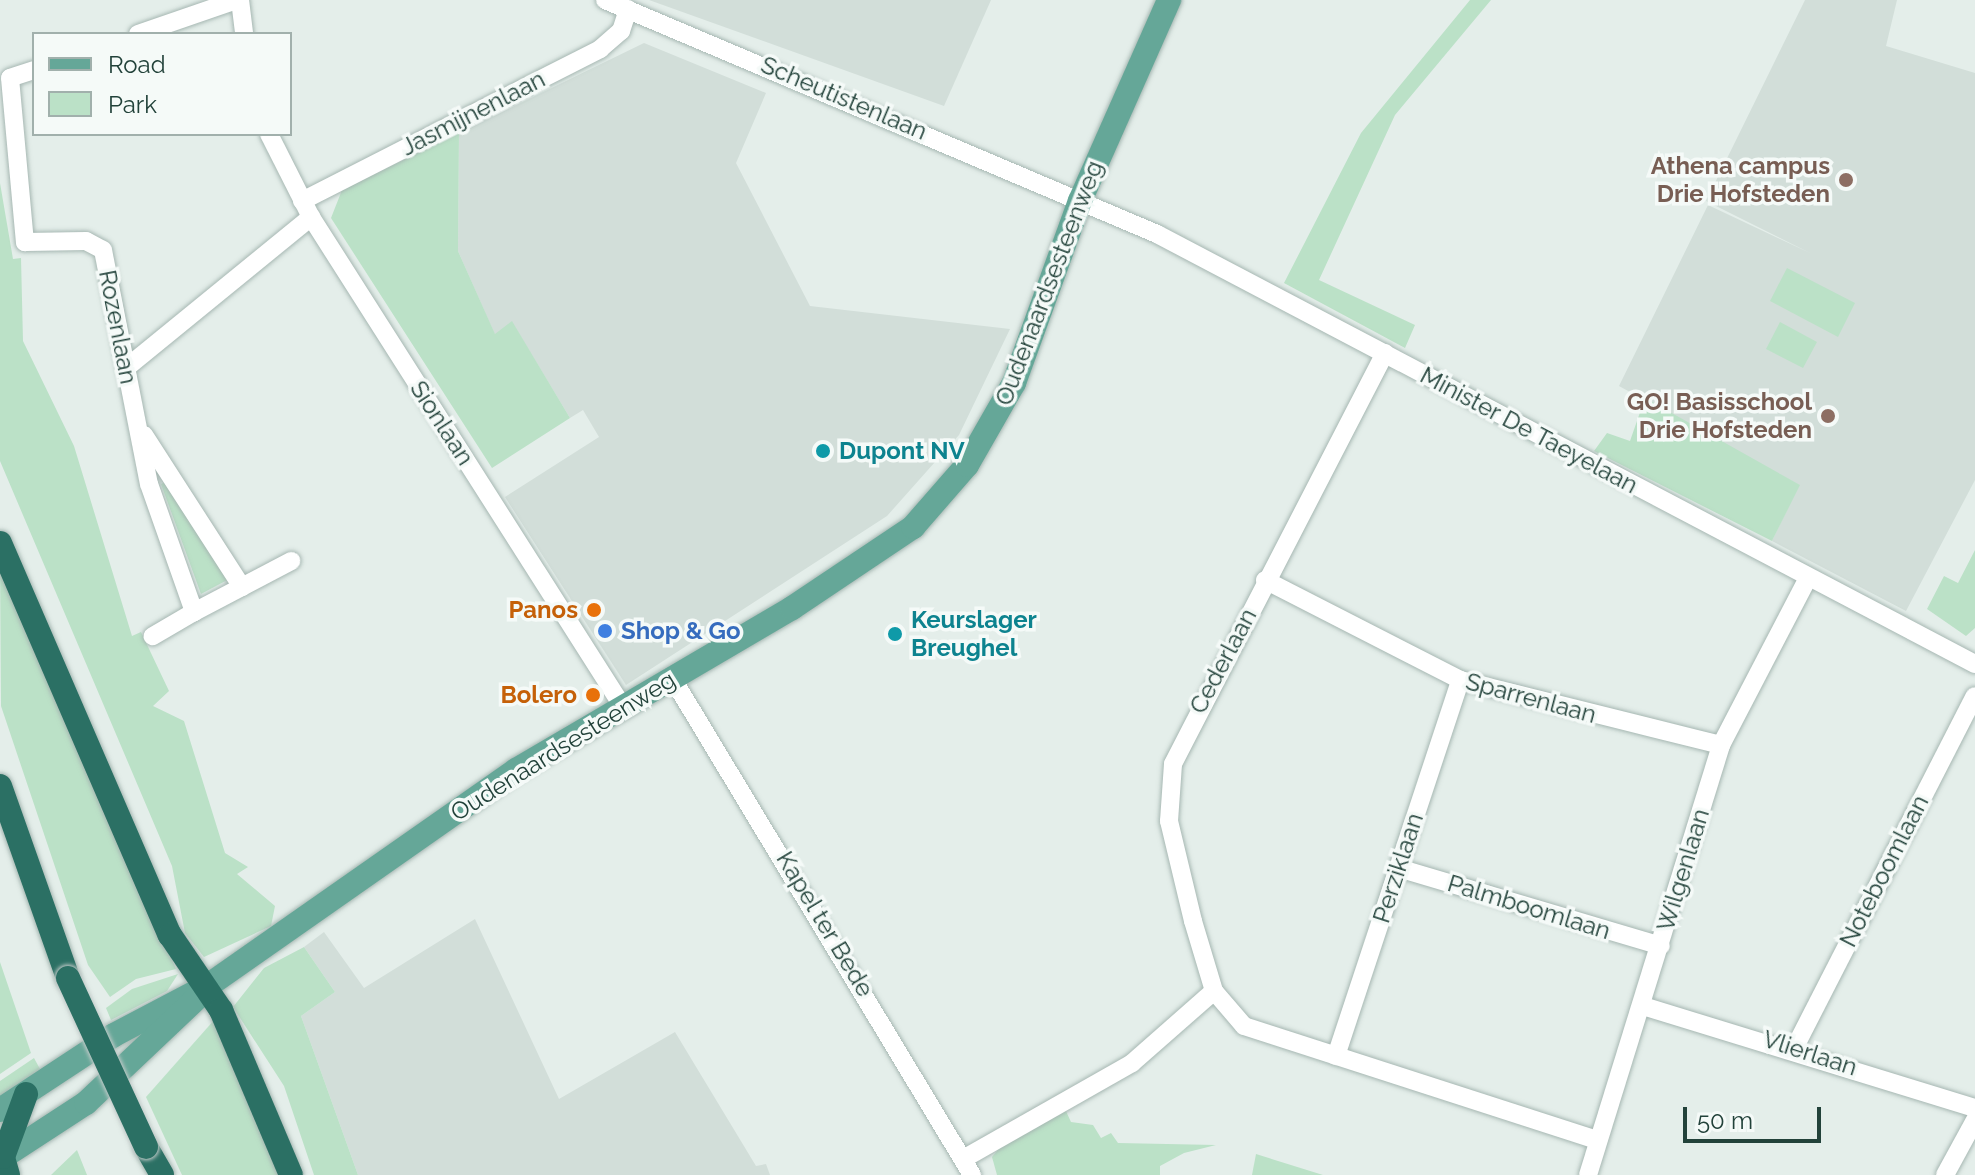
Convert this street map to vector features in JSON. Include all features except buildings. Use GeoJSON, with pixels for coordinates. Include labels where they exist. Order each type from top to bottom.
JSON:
{"type":"FeatureCollection","features":[{"type":"Feature","properties":{"kind":"highway"},"geometry":{"type":"LineString","coordinates":[[0,543],[170,935],[189,968],[209,985],[291,1175]]}},
{"type":"Feature","properties":{"kind":"highway"},"geometry":{"type":"LineString","coordinates":[[0,786],[68,978],[162,1175]]}},
{"type":"Feature","properties":{"kind":"highway"},"geometry":{"type":"LineString","coordinates":[[4,1164],[26,1094]]}},
{"type":"Feature","properties":{"kind":"main road","name":"Oudenaardsesteenweg"},"geometry":{"type":"LineString","coordinates":[[0,1110],[114,1035],[209,985],[516,770],[886,549],[940,501],[1014,383],[1080,201],[1169,0]]}},
{"type":"Feature","properties":{"kind":"main road","name":"Oudenaardsesteenweg"},"geometry":{"type":"LineString","coordinates":[[4,1164],[119,1075],[209,985]]}},
{"type":"Feature","properties":{"kind":"street"},"geometry":{"type":"LineString","coordinates":[[144,32],[238,0],[244,32]]}},
{"type":"Feature","properties":{"kind":"street","name":"Scheutistenlaan"},"geometry":{"type":"LineString","coordinates":[[605,0],[1080,201]]}},
{"type":"Feature","properties":{"kind":"street","name":"Jasmijnenlaan"},"geometry":{"type":"LineString","coordinates":[[126,368],[307,209],[600,49],[621,31],[628,9]]}},
{"type":"Feature","properties":{"kind":"street","name":"Rozenlaan"},"geometry":{"type":"LineString","coordinates":[[32,71],[10,78],[25,242],[86,241],[103,250],[126,368],[143,434],[149,484],[194,612]]}},
{"type":"Feature","properties":{"kind":"street","name":"Sionlaan"},"geometry":{"type":"LineString","coordinates":[[270,136],[307,209],[623,707]]}},
{"type":"Feature","properties":{"kind":"street","name":"Minister De Taeyelaan"},"geometry":{"type":"LineString","coordinates":[[1080,201],[1385,353],[1975,664]]}},
{"type":"Feature","properties":{"kind":"street","name":"Cederlaan"},"geometry":{"type":"LineString","coordinates":[[1385,353],[1181,742],[1169,790],[1175,851],[1214,991],[1244,1026],[1598,1140]]}},
{"type":"Feature","properties":{"kind":"street","name":"Rozenlaan"},"geometry":{"type":"LineString","coordinates":[[143,434],[242,587]]}},
{"type":"Feature","properties":{"kind":"street"},"geometry":{"type":"LineString","coordinates":[[153,636],[291,561]]}},
{"type":"Feature","properties":{"kind":"street","name":"Wilgenlaan"},"geometry":{"type":"LineString","coordinates":[[1588,1175],[1643,1006],[1721,745],[1808,578]]}},
{"type":"Feature","properties":{"kind":"street","name":"Sparrenlaan"},"geometry":{"type":"LineString","coordinates":[[1265,580],[1460,680],[1721,745]]}},
{"type":"Feature","properties":{"kind":"street","name":"Kapel ter Bede"},"geometry":{"type":"LineString","coordinates":[[671,676],[969,1166]]}},
{"type":"Feature","properties":{"kind":"street","name":"Perziklaan"},"geometry":{"type":"LineString","coordinates":[[1336,1056],[1460,680]]}},
{"type":"Feature","properties":{"kind":"street","name":"Noteboomlaan"},"geometry":{"type":"LineString","coordinates":[[1795,1047],[1975,696]]}},
{"type":"Feature","properties":{"kind":"street","name":"Palmboomlaan"},"geometry":{"type":"LineString","coordinates":[[1398,868],[1661,946]]}},
{"type":"Feature","properties":{"kind":"street"},"geometry":{"type":"LineString","coordinates":[[969,1166],[1132,1063],[1214,991]]}},
{"type":"Feature","properties":{"kind":"street","name":"Vlierlaan"},"geometry":{"type":"LineString","coordinates":[[1643,1006],[1795,1047],[1975,1108]]}},
{"type":"Feature","properties":{"kind":"street"},"geometry":{"type":"LineString","coordinates":[[1945,1175],[1975,1120]]}},
{"type":"Feature","properties":{"kind":"shaded area"},"geometry":{"type":"Polygon","coordinates":[[[649,0],[991,0],[944,106],[649,0]]]}},
{"type":"Feature","properties":{"kind":"shaded area"},"geometry":{"type":"Polygon","coordinates":[[[1805,0],[1897,0],[1886,46],[1975,73],[1975,480],[1906,611],[1772,541],[1799,485],[1619,386],[1708,205],[1810,253],[1706,201],[1805,0]]]}},
{"type":"Feature","properties":{"kind":"shaded area"},"geometry":{"type":"Polygon","coordinates":[[[644,43],[766,93],[736,163],[810,306],[1010,329],[959,435],[887,516],[626,685],[505,497],[599,437],[583,410],[570,418],[512,322],[495,335],[458,251],[459,133],[644,43]]]}},
{"type":"Feature","properties":{"kind":"shaded area"},"geometry":{"type":"Polygon","coordinates":[[[475,919],[559,1099],[675,1032],[756,1166],[766,1164],[770,1175],[358,1175],[301,1016],[335,992],[304,947],[324,932],[364,988],[475,919]]]}},
{"type":"Feature","properties":{"kind":"green space"},"geometry":{"type":"Polygon","coordinates":[[[1470,0],[1491,0],[1395,115],[1319,280],[1415,325],[1405,348],[1284,283],[1361,133],[1470,0]]]}},
{"type":"Feature","properties":{"kind":"green space"},"geometry":{"type":"Polygon","coordinates":[[[459,133],[458,251],[495,334],[512,321],[570,418],[492,468],[331,218],[342,190],[459,133]]]}},
{"type":"Feature","properties":{"kind":"green space"},"geometry":{"type":"Polygon","coordinates":[[[0,183],[13,259],[21,258],[23,341],[74,446],[132,636],[141,632],[169,691],[153,706],[184,721],[225,853],[248,867],[237,874],[275,906],[271,926],[204,957],[185,933],[172,866],[0,461],[0,183]]]}},
{"type":"Feature","properties":{"kind":"green space"},"geometry":{"type":"Polygon","coordinates":[[[1787,268],[1855,303],[1838,337],[1770,301],[1787,268]]]}},
{"type":"Feature","properties":{"kind":"green space"},"geometry":{"type":"Polygon","coordinates":[[[1780,322],[1817,342],[1803,368],[1766,349],[1780,322]]]}},
{"type":"Feature","properties":{"kind":"green space"},"geometry":{"type":"Polygon","coordinates":[[[1645,398],[1800,485],[1772,541],[1594,451],[1607,433],[1630,441],[1645,398]]]}},
{"type":"Feature","properties":{"kind":"green space"},"geometry":{"type":"Polygon","coordinates":[[[168,481],[231,578],[201,594],[161,484],[168,481]]]}},
{"type":"Feature","properties":{"kind":"green space"},"geometry":{"type":"Polygon","coordinates":[[[1975,550],[1975,628],[1966,636],[1927,609],[1944,576],[1958,583],[1975,550]]]}},
{"type":"Feature","properties":{"kind":"green space"},"geometry":{"type":"Polygon","coordinates":[[[0,560],[176,969],[136,979],[110,997],[88,965],[1,706],[0,560]]]}},
{"type":"Feature","properties":{"kind":"green space"},"geometry":{"type":"Polygon","coordinates":[[[304,947],[335,992],[301,1016],[358,1175],[314,1175],[284,1086],[233,1007],[264,968],[304,947]]]}},
{"type":"Feature","properties":{"kind":"green space"},"geometry":{"type":"Polygon","coordinates":[[[0,962],[31,1053],[0,1074],[0,962]]]}},
{"type":"Feature","properties":{"kind":"green space"},"geometry":{"type":"Polygon","coordinates":[[[178,974],[167,991],[111,1020],[106,1008],[132,989],[178,974]]]}},
{"type":"Feature","properties":{"kind":"green space"},"geometry":{"type":"Polygon","coordinates":[[[215,1019],[280,1175],[182,1175],[146,1097],[215,1019]]]}},
{"type":"Feature","properties":{"kind":"green space"},"geometry":{"type":"Polygon","coordinates":[[[34,1058],[40,1069],[0,1097],[0,1081],[34,1058]]]}},
{"type":"Feature","properties":{"kind":"green space"},"geometry":{"type":"Polygon","coordinates":[[[1065,1109],[1071,1122],[1093,1125],[1101,1138],[1111,1133],[1118,1143],[1216,1145],[1184,1153],[1160,1166],[1160,1175],[997,1175],[992,1157],[1002,1145],[1065,1109]]]}},
{"type":"Feature","properties":{"kind":"green space"},"geometry":{"type":"Polygon","coordinates":[[[77,1150],[87,1175],[51,1175],[77,1150]]]}},
{"type":"Feature","properties":{"kind":"green space"},"geometry":{"type":"Polygon","coordinates":[[[1256,1154],[1323,1175],[1252,1175],[1256,1154]]]}},
{"type":"Feature","properties":{"kind":"place","name":"Athena campus Drie Hofsteden"},"geometry":{"type":"Point","coordinates":[1846,180]}},
{"type":"Feature","properties":{"kind":"place","name":"GO! Basisschool Drie Hofsteden"},"geometry":{"type":"Point","coordinates":[1828,416]}},
{"type":"Feature","properties":{"kind":"place","name":"Dupont NV"},"geometry":{"type":"Point","coordinates":[823,451]}},
{"type":"Feature","properties":{"kind":"place","name":"Panos"},"geometry":{"type":"Point","coordinates":[594,610]}},
{"type":"Feature","properties":{"kind":"place","name":"Shop & Go"},"geometry":{"type":"Point","coordinates":[605,631]}},
{"type":"Feature","properties":{"kind":"place","name":"Keurslager Breughel"},"geometry":{"type":"Point","coordinates":[895,634]}},
{"type":"Feature","properties":{"kind":"place","name":"Bolero"},"geometry":{"type":"Point","coordinates":[593,695]}}]}
